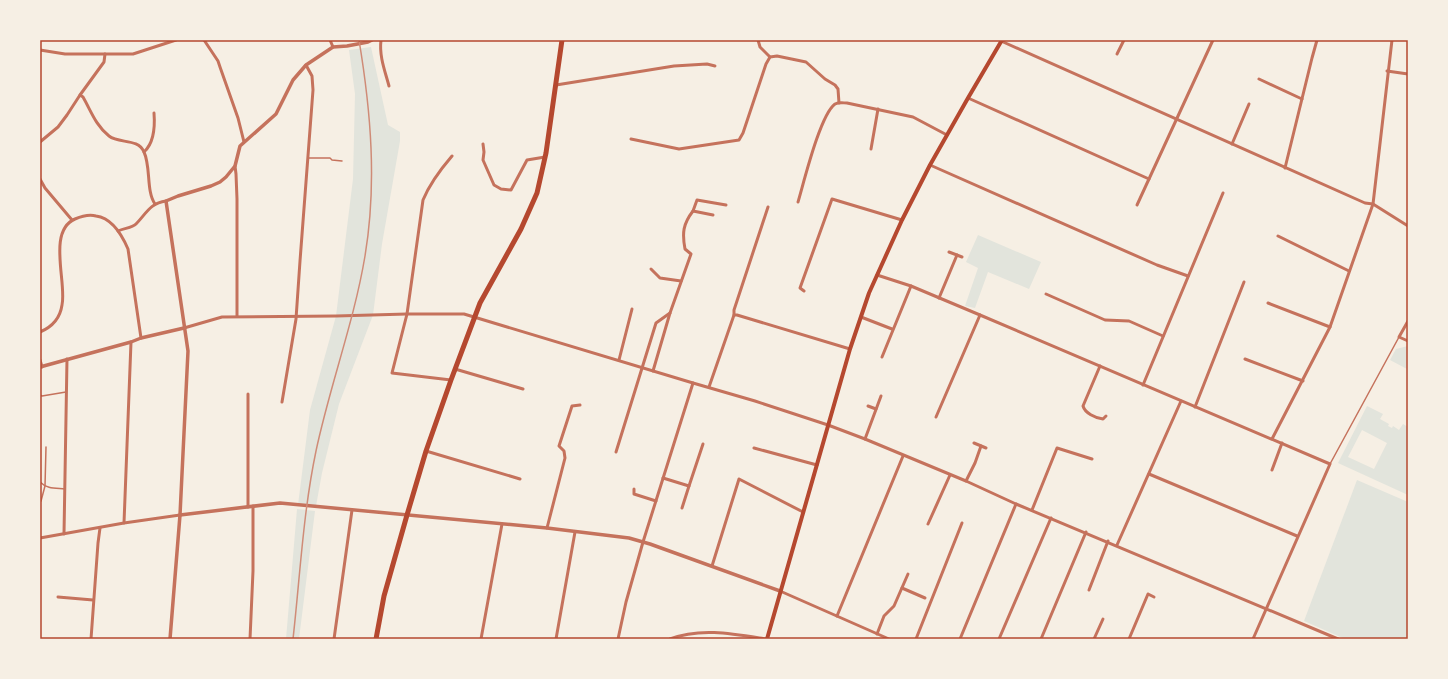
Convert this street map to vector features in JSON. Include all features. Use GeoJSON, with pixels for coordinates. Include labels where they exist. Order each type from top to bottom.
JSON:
{"type":"FeatureCollection","features":[{"type":"Feature","properties":{"kind":"highway"},"geometry":{"type":"LineString","coordinates":[[376,639],[384,596],[407,515],[426,451],[451,380],[480,303],[513,244],[537,193],[545,158],[562,40]]}},
{"type":"Feature","properties":{"kind":"main road"},"geometry":{"type":"LineString","coordinates":[[766,639],[850,349],[877,275],[902,220],[930,166],[1002,40]]}},
{"type":"Feature","properties":{"kind":"street"},"geometry":{"type":"LineString","coordinates":[[40,50],[65,54],[133,54],[176,40]]}},
{"type":"Feature","properties":{"kind":"street"},"geometry":{"type":"LineString","coordinates":[[204,40],[218,61],[238,118],[244,142]]}},
{"type":"Feature","properties":{"kind":"street"},"geometry":{"type":"LineString","coordinates":[[330,40],[333,47]]}},
{"type":"Feature","properties":{"kind":"street"},"geometry":{"type":"LineString","coordinates":[[381,40],[381,56],[389,86]]}},
{"type":"Feature","properties":{"kind":"street"},"geometry":{"type":"LineString","coordinates":[[758,40],[760,47],[770,58]]}},
{"type":"Feature","properties":{"kind":"street"},"geometry":{"type":"LineString","coordinates":[[1002,40],[1285,168],[1365,203],[1373,204],[1408,226]]}},
{"type":"Feature","properties":{"kind":"street"},"geometry":{"type":"LineString","coordinates":[[1117,54],[1124,40]]}},
{"type":"Feature","properties":{"kind":"street"},"geometry":{"type":"LineString","coordinates":[[1137,205],[1213,40]]}},
{"type":"Feature","properties":{"kind":"street"},"geometry":{"type":"LineString","coordinates":[[1285,168],[1317,40]]}},
{"type":"Feature","properties":{"kind":"street"},"geometry":{"type":"LineString","coordinates":[[1272,439],[1330,327],[1373,204],[1387,71],[1392,40]]}},
{"type":"Feature","properties":{"kind":"street"},"geometry":{"type":"LineString","coordinates":[[118,231],[136,224],[150,207],[155,204],[220,182],[235,166],[239,150],[244,142],[273,117],[293,80],[306,65],[333,47],[347,46],[370,41]]}},
{"type":"Feature","properties":{"kind":"street"},"geometry":{"type":"LineString","coordinates":[[40,142],[58,127],[104,62],[106,54]]}},
{"type":"Feature","properties":{"kind":"street"},"geometry":{"type":"LineString","coordinates":[[631,139],[679,149],[739,140],[743,133],[766,64],[770,58],[777,56],[806,62],[825,79],[838,88],[839,103]]}},
{"type":"Feature","properties":{"kind":"street"},"geometry":{"type":"LineString","coordinates":[[556,85],[674,66],[707,64],[715,66]]}},
{"type":"Feature","properties":{"kind":"street"},"geometry":{"type":"LineString","coordinates":[[282,402],[296,316],[308,158],[313,85],[310,71],[306,65]]}},
{"type":"Feature","properties":{"kind":"street"},"geometry":{"type":"LineString","coordinates":[[1387,71],[1408,74]]}},
{"type":"Feature","properties":{"kind":"street"},"geometry":{"type":"LineString","coordinates":[[1259,80],[1302,99]]}},
{"type":"Feature","properties":{"kind":"street"},"geometry":{"type":"LineString","coordinates":[[80,95],[83,97],[98,124],[108,136],[114,140],[136,144],[144,152],[155,204]]}},
{"type":"Feature","properties":{"kind":"street"},"geometry":{"type":"LineString","coordinates":[[968,98],[1149,178]]}},
{"type":"Feature","properties":{"kind":"street"},"geometry":{"type":"LineString","coordinates":[[798,202],[819,131],[832,108],[839,103],[848,103],[913,117],[947,135]]}},
{"type":"Feature","properties":{"kind":"street"},"geometry":{"type":"LineString","coordinates":[[1232,144],[1250,104]]}},
{"type":"Feature","properties":{"kind":"street"},"geometry":{"type":"LineString","coordinates":[[871,149],[878,109]]}},
{"type":"Feature","properties":{"kind":"street"},"geometry":{"type":"LineString","coordinates":[[144,152],[150,146],[155,119],[154,113]]}},
{"type":"Feature","properties":{"kind":"street"},"geometry":{"type":"LineString","coordinates":[[483,144],[483,160],[494,185],[501,189],[511,190],[527,160],[545,158]]}},
{"type":"Feature","properties":{"kind":"street"},"geometry":{"type":"LineString","coordinates":[[451,380],[392,373],[407,314],[424,200],[428,188],[436,175],[452,156]]}},
{"type":"Feature","properties":{"kind":"street"},"geometry":{"type":"LineString","coordinates":[[235,166],[237,199],[237,316]]}},
{"type":"Feature","properties":{"kind":"street"},"geometry":{"type":"LineString","coordinates":[[930,166],[1188,276]]}},
{"type":"Feature","properties":{"kind":"street"},"geometry":{"type":"LineString","coordinates":[[40,179],[45,188],[72,220]]}},
{"type":"Feature","properties":{"kind":"street"},"geometry":{"type":"LineString","coordinates":[[1142,385],[1223,193]]}},
{"type":"Feature","properties":{"kind":"street"},"geometry":{"type":"LineString","coordinates":[[800,288],[830,198],[902,220]]}},
{"type":"Feature","properties":{"kind":"street"},"geometry":{"type":"LineString","coordinates":[[653,371],[670,313],[692,254],[685,249],[684,229],[687,219],[693,211],[697,200],[726,205]]}},
{"type":"Feature","properties":{"kind":"street"},"geometry":{"type":"LineString","coordinates":[[166,201],[188,351],[180,515],[170,639]]}},
{"type":"Feature","properties":{"kind":"street"},"geometry":{"type":"LineString","coordinates":[[709,387],[734,316],[734,310],[768,207]]}},
{"type":"Feature","properties":{"kind":"street"},"geometry":{"type":"LineString","coordinates":[[693,211],[713,216]]}},
{"type":"Feature","properties":{"kind":"street"},"geometry":{"type":"LineString","coordinates":[[40,332],[50,328],[59,317],[63,304],[59,249],[64,227],[72,220],[83,216],[98,216],[108,221],[118,231],[128,250],[141,338]]}},
{"type":"Feature","properties":{"kind":"street"},"geometry":{"type":"LineString","coordinates":[[1278,236],[1349,271]]}},
{"type":"Feature","properties":{"kind":"street"},"geometry":{"type":"LineString","coordinates":[[949,252],[962,257]]}},
{"type":"Feature","properties":{"kind":"street"},"geometry":{"type":"LineString","coordinates":[[940,298],[957,255]]}},
{"type":"Feature","properties":{"kind":"street"},"geometry":{"type":"LineString","coordinates":[[651,269],[660,278],[681,281]]}},
{"type":"Feature","properties":{"kind":"street"},"geometry":{"type":"LineString","coordinates":[[877,275],[911,286],[940,298],[1330,464],[1297,536],[1253,639]]}},
{"type":"Feature","properties":{"kind":"street"},"geometry":{"type":"LineString","coordinates":[[1195,407],[1244,282]]}},
{"type":"Feature","properties":{"kind":"street"},"geometry":{"type":"LineString","coordinates":[[882,357],[892,329],[911,286]]}},
{"type":"Feature","properties":{"kind":"street"},"geometry":{"type":"LineString","coordinates":[[795,288],[800,288],[804,291]]}},
{"type":"Feature","properties":{"kind":"street"},"geometry":{"type":"LineString","coordinates":[[1046,294],[1105,320],[1129,321],[1162,336]]}},
{"type":"Feature","properties":{"kind":"street"},"geometry":{"type":"LineString","coordinates":[[1268,303],[1330,327]]}},
{"type":"Feature","properties":{"kind":"street"},"geometry":{"type":"LineString","coordinates":[[619,360],[632,309]]}},
{"type":"Feature","properties":{"kind":"street"},"geometry":{"type":"LineString","coordinates":[[616,452],[656,323],[670,313]]}},
{"type":"Feature","properties":{"kind":"street"},"geometry":{"type":"LineString","coordinates":[[40,360],[41,367],[213,319],[237,316],[464,314],[693,383],[755,400],[865,438],[903,456],[966,481],[1016,504],[1108,541],[1338,639]]}},
{"type":"Feature","properties":{"kind":"street"},"geometry":{"type":"LineString","coordinates":[[734,316],[737,315],[850,349]]}},
{"type":"Feature","properties":{"kind":"street"},"geometry":{"type":"LineString","coordinates":[[936,417],[980,315]]}},
{"type":"Feature","properties":{"kind":"street"},"geometry":{"type":"LineString","coordinates":[[861,317],[892,329]]}},
{"type":"Feature","properties":{"kind":"street"},"geometry":{"type":"LineString","coordinates":[[1408,320],[1399,337],[1408,341]]}},
{"type":"Feature","properties":{"kind":"street"},"geometry":{"type":"LineString","coordinates":[[124,523],[132,342]]}},
{"type":"Feature","properties":{"kind":"street"},"geometry":{"type":"LineString","coordinates":[[64,534],[67,359]]}},
{"type":"Feature","properties":{"kind":"street"},"geometry":{"type":"LineString","coordinates":[[1245,359],[1302,381]]}},
{"type":"Feature","properties":{"kind":"street"},"geometry":{"type":"LineString","coordinates":[[1100,366],[1083,406],[1086,412],[1099,418],[1103,419],[1106,416]]}},
{"type":"Feature","properties":{"kind":"street"},"geometry":{"type":"LineString","coordinates":[[455,369],[523,389]]}},
{"type":"Feature","properties":{"kind":"street"},"geometry":{"type":"LineString","coordinates":[[618,639],[626,602],[643,542],[693,383]]}},
{"type":"Feature","properties":{"kind":"street"},"geometry":{"type":"LineString","coordinates":[[248,394],[253,571],[250,639]]}},
{"type":"Feature","properties":{"kind":"street"},"geometry":{"type":"LineString","coordinates":[[865,438],[880,396]]}},
{"type":"Feature","properties":{"kind":"street"},"geometry":{"type":"LineString","coordinates":[[1117,545],[1181,401]]}},
{"type":"Feature","properties":{"kind":"street"},"geometry":{"type":"LineString","coordinates":[[547,528],[565,458],[564,452],[559,446],[572,406],[580,405]]}},
{"type":"Feature","properties":{"kind":"street"},"geometry":{"type":"LineString","coordinates":[[868,406],[876,409]]}},
{"type":"Feature","properties":{"kind":"street"},"geometry":{"type":"LineString","coordinates":[[974,443],[986,448]]}},
{"type":"Feature","properties":{"kind":"street"},"geometry":{"type":"LineString","coordinates":[[1272,470],[1282,443]]}},
{"type":"Feature","properties":{"kind":"street"},"geometry":{"type":"LineString","coordinates":[[682,508],[703,444]]}},
{"type":"Feature","properties":{"kind":"street"},"geometry":{"type":"LineString","coordinates":[[966,481],[981,446]]}},
{"type":"Feature","properties":{"kind":"street"},"geometry":{"type":"LineString","coordinates":[[754,448],[817,465]]}},
{"type":"Feature","properties":{"kind":"street"},"geometry":{"type":"LineString","coordinates":[[1032,510],[1057,448],[1092,459]]}},
{"type":"Feature","properties":{"kind":"street"},"geometry":{"type":"LineString","coordinates":[[426,451],[520,479]]}},
{"type":"Feature","properties":{"kind":"street"},"geometry":{"type":"LineString","coordinates":[[837,616],[903,456]]}},
{"type":"Feature","properties":{"kind":"street"},"geometry":{"type":"LineString","coordinates":[[1149,474],[1297,536]]}},
{"type":"Feature","properties":{"kind":"street"},"geometry":{"type":"LineString","coordinates":[[934,522],[929,522],[950,475]]}},
{"type":"Feature","properties":{"kind":"street"},"geometry":{"type":"LineString","coordinates":[[663,478],[689,486]]}},
{"type":"Feature","properties":{"kind":"street"},"geometry":{"type":"LineString","coordinates":[[712,566],[739,479],[803,512]]}},
{"type":"Feature","properties":{"kind":"street"},"geometry":{"type":"LineString","coordinates":[[634,490],[634,494],[656,501]]}},
{"type":"Feature","properties":{"kind":"street"},"geometry":{"type":"LineString","coordinates":[[40,538],[124,523],[280,503],[547,528],[629,538],[643,542],[780,592],[887,639]]}},
{"type":"Feature","properties":{"kind":"street"},"geometry":{"type":"LineString","coordinates":[[960,639],[1016,504]]}},
{"type":"Feature","properties":{"kind":"street"},"geometry":{"type":"LineString","coordinates":[[334,639],[352,510]]}},
{"type":"Feature","properties":{"kind":"street"},"geometry":{"type":"LineString","coordinates":[[999,639],[1051,518]]}},
{"type":"Feature","properties":{"kind":"street"},"geometry":{"type":"LineString","coordinates":[[916,639],[962,523]]}},
{"type":"Feature","properties":{"kind":"street"},"geometry":{"type":"LineString","coordinates":[[481,639],[502,524]]}},
{"type":"Feature","properties":{"kind":"street"},"geometry":{"type":"LineString","coordinates":[[90,639],[100,528]]}},
{"type":"Feature","properties":{"kind":"street"},"geometry":{"type":"LineString","coordinates":[[556,639],[575,532]]}},
{"type":"Feature","properties":{"kind":"street"},"geometry":{"type":"LineString","coordinates":[[1041,639],[1086,532]]}},
{"type":"Feature","properties":{"kind":"street"},"geometry":{"type":"LineString","coordinates":[[1089,590],[1108,541]]}},
{"type":"Feature","properties":{"kind":"street"},"geometry":{"type":"LineString","coordinates":[[877,634],[884,616],[894,606],[908,574]]}},
{"type":"Feature","properties":{"kind":"street"},"geometry":{"type":"LineString","coordinates":[[902,588],[925,598]]}},
{"type":"Feature","properties":{"kind":"street"},"geometry":{"type":"LineString","coordinates":[[1129,639],[1148,594],[1154,597]]}},
{"type":"Feature","properties":{"kind":"street"},"geometry":{"type":"LineString","coordinates":[[58,597],[93,600]]}},
{"type":"Feature","properties":{"kind":"street"},"geometry":{"type":"LineString","coordinates":[[1094,639],[1103,619]]}},
{"type":"Feature","properties":{"kind":"street"},"geometry":{"type":"LineString","coordinates":[[670,639],[685,634],[700,633],[714,633],[766,639]]}},
{"type":"Feature","properties":{"kind":"lane"},"geometry":{"type":"LineString","coordinates":[[308,158],[330,158],[332,160],[342,161]]}},
{"type":"Feature","properties":{"kind":"lane"},"geometry":{"type":"LineString","coordinates":[[1330,464],[1399,337]]}},
{"type":"Feature","properties":{"kind":"lane"},"geometry":{"type":"LineString","coordinates":[[40,395],[42,396],[66,392]]}},
{"type":"Feature","properties":{"kind":"lane"},"geometry":{"type":"LineString","coordinates":[[41,501],[45,486],[46,447]]}},
{"type":"Feature","properties":{"kind":"lane"},"geometry":{"type":"LineString","coordinates":[[40,482],[50,488],[65,489]]}},
{"type":"Feature","properties":{"kind":"shaded area"},"geometry":{"type":"Polygon","coordinates":[[[371,47],[388,125],[400,132],[400,141],[382,244],[373,315],[339,404],[322,473],[316,506],[298,505],[310,410],[336,316],[353,179],[355,94],[349,50],[371,47]]]}},
{"type":"Feature","properties":{"kind":"shaded area"},"geometry":{"type":"Polygon","coordinates":[[[978,235],[1041,262],[1029,289],[988,272],[975,308],[965,306],[978,268],[966,262],[978,235]]]}},
{"type":"Feature","properties":{"kind":"shaded area"},"geometry":{"type":"Polygon","coordinates":[[[1408,346],[1407,369],[1390,360],[1396,349],[1408,346]]]}},
{"type":"Feature","properties":{"kind":"shaded area"},"geometry":{"type":"Polygon","coordinates":[[[1367,406],[1383,414],[1380,419],[1389,424],[1388,426],[1392,428],[1393,426],[1399,430],[1403,424],[1408,427],[1408,495],[1338,463],[1367,406]],[[1362,430],[1348,457],[1374,469],[1387,443],[1362,430]]]}},
{"type":"Feature","properties":{"kind":"shaded area"},"geometry":{"type":"Polygon","coordinates":[[[1357,480],[1408,502],[1408,639],[1345,639],[1304,621],[1357,480]]]}},
{"type":"Feature","properties":{"kind":"shaded area"},"geometry":{"type":"Polygon","coordinates":[[[297,509],[315,511],[299,639],[286,639],[297,509]]]}},
{"type":"Feature","properties":{"kind":"railway"},"geometry":{"type":"LineString","coordinates":[[293,639],[305,521],[316,451],[355,305],[369,229],[372,175],[371,148],[367,94],[359,40]]}}]}
